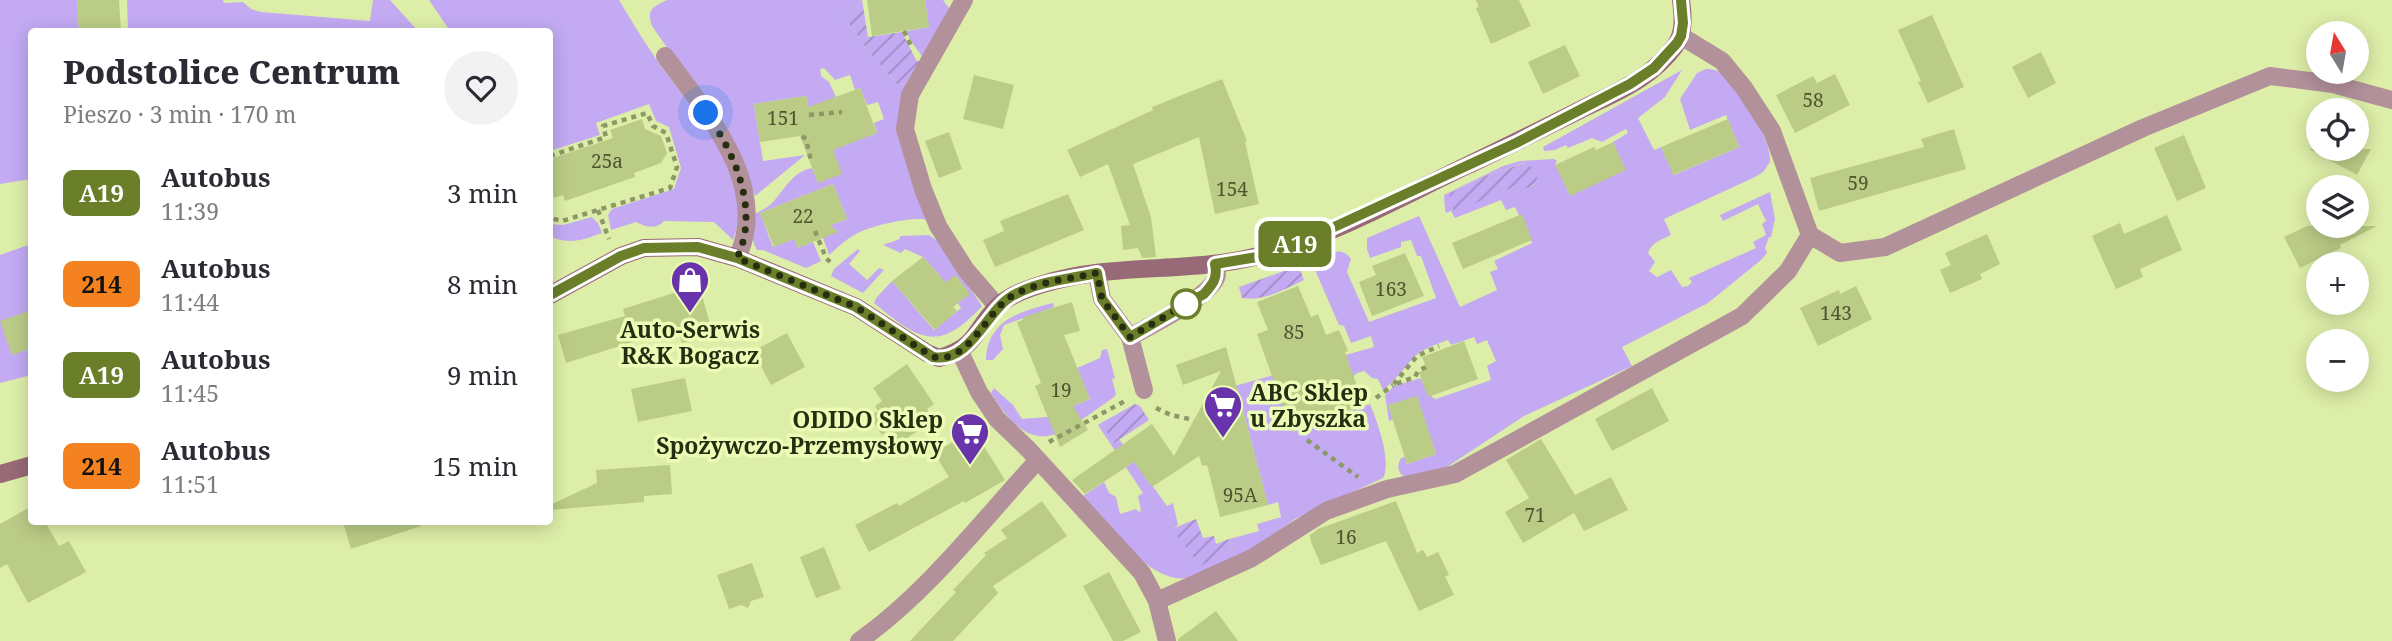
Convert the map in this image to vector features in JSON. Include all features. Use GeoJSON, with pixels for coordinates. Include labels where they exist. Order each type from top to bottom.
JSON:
{"type":"FeatureCollection","features":[{"type":"Feature","properties":{"kind":"street"},"geometry":{"type":"LineString","coordinates":[[964,0],[911,95],[905,129],[923,189],[938,226],[966,270],[998,306]]}},
{"type":"Feature","properties":{"kind":"street"},"geometry":{"type":"LineString","coordinates":[[553,293],[621,256],[644,248],[698,247],[737,258],[856,307],[933,357],[939,358],[959,350],[979,332],[998,306],[1012,296],[1046,283],[1097,273],[1215,264],[1257,257],[1319,234],[1516,143],[1640,79],[1666,56],[1681,36],[1681,0]]}},
{"type":"Feature","properties":{"kind":"street"},"geometry":{"type":"LineString","coordinates":[[1681,36],[1722,61],[1744,88],[1772,131],[1810,234],[1840,253],[1885,247],[2143,128],[2270,76],[2333,84],[2392,100]]}},
{"type":"Feature","properties":{"kind":"street"},"geometry":{"type":"LineString","coordinates":[[665,56],[720,132],[752,206],[745,238],[737,258]]}},
{"type":"Feature","properties":{"kind":"street"},"geometry":{"type":"LineString","coordinates":[[1157,600],[1252,558],[1326,511],[1387,489],[1455,474],[1742,316],[1788,271],[1810,234]]}},
{"type":"Feature","properties":{"kind":"street"},"geometry":{"type":"LineString","coordinates":[[1130,337],[1204,294],[1217,274],[1215,264]]}},
{"type":"Feature","properties":{"kind":"street"},"geometry":{"type":"LineString","coordinates":[[1097,273],[1102,299],[1130,337],[1144,390]]}},
{"type":"Feature","properties":{"kind":"street"},"geometry":{"type":"LineString","coordinates":[[959,350],[979,392],[998,419],[1142,573],[1157,600],[1167,641]]}},
{"type":"Feature","properties":{"kind":"street"},"geometry":{"type":"LineString","coordinates":[[859,641],[889,620],[1038,460]]}},
{"type":"Feature","properties":{"kind":"street"},"geometry":{"type":"LineString","coordinates":[[0,474],[28,466]]}},
{"type":"Feature","properties":{"kind":"path"},"geometry":{"type":"LineString","coordinates":[[809,115],[842,111]]}},
{"type":"Feature","properties":{"kind":"path"},"geometry":{"type":"LineString","coordinates":[[553,155],[606,137],[603,126],[647,113],[653,126],[666,133],[677,167],[670,188],[562,221],[553,219]]}},
{"type":"Feature","properties":{"kind":"path"},"geometry":{"type":"LineString","coordinates":[[802,136],[806,139],[811,161]]}},
{"type":"Feature","properties":{"kind":"path"},"geometry":{"type":"LineString","coordinates":[[597,210],[610,241]]}},
{"type":"Feature","properties":{"kind":"path"},"geometry":{"type":"LineString","coordinates":[[815,231],[830,262]]}},
{"type":"Feature","properties":{"kind":"path"},"geometry":{"type":"LineString","coordinates":[[1376,398],[1393,385],[1417,356],[1439,346]]}},
{"type":"Feature","properties":{"kind":"path"},"geometry":{"type":"LineString","coordinates":[[1393,385],[1415,377],[1418,371],[1426,367]]}},
{"type":"Feature","properties":{"kind":"path"},"geometry":{"type":"LineString","coordinates":[[1047,443],[1119,404]]}},
{"type":"Feature","properties":{"kind":"path"},"geometry":{"type":"LineString","coordinates":[[1156,408],[1171,415],[1194,420]]}},
{"type":"Feature","properties":{"kind":"path"},"geometry":{"type":"LineString","coordinates":[[1307,440],[1353,474]]}},
{"type":"Feature","properties":{"kind":"shaded area"},"geometry":{"type":"Polygon","coordinates":[[[0,0],[77,0],[79,28],[28,28],[28,179],[0,184],[0,0]]]}},
{"type":"Feature","properties":{"kind":"shaded area"},"geometry":{"type":"Polygon","coordinates":[[[127,0],[223,0],[224,3],[243,2],[251,9],[261,12],[370,21],[373,0],[390,0],[415,28],[128,28],[127,0]]]}},
{"type":"Feature","properties":{"kind":"shaded area"},"geometry":{"type":"Polygon","coordinates":[[[429,0],[619,0],[656,59],[701,120],[728,167],[736,192],[738,216],[733,240],[714,222],[664,221],[651,227],[636,222],[611,230],[608,215],[612,209],[674,189],[681,168],[669,127],[656,121],[649,104],[596,123],[600,135],[553,150],[553,28],[448,28],[429,0]]]}},
{"type":"Feature","properties":{"kind":"shaded area"},"geometry":{"type":"Polygon","coordinates":[[[667,0],[862,0],[844,17],[869,52],[897,84],[906,85],[898,127],[928,220],[891,222],[862,231],[829,255],[820,229],[847,219],[833,184],[760,213],[773,247],[794,239],[798,248],[813,242],[821,261],[806,268],[757,250],[752,232],[755,214],[772,203],[800,173],[812,168],[818,182],[813,156],[877,133],[874,123],[884,119],[878,102],[867,105],[860,88],[855,90],[850,75],[835,80],[824,68],[820,69],[821,76],[829,82],[836,97],[809,112],[806,96],[754,104],[763,161],[805,155],[755,196],[730,138],[652,26],[650,12],[667,0]]]}},
{"type":"Feature","properties":{"kind":"shaded area"},"geometry":{"type":"Polygon","coordinates":[[[862,0],[868,37],[902,32],[919,62],[905,85],[897,84],[869,52],[844,17],[862,0]]]}},
{"type":"Feature","properties":{"kind":"shaded area"},"geometry":{"type":"Polygon","coordinates":[[[925,0],[943,0],[952,12],[923,58],[907,31],[929,27],[925,0]]]}},
{"type":"Feature","properties":{"kind":"shaded area"},"geometry":{"type":"Polygon","coordinates":[[[1706,69],[1717,71],[1737,90],[1754,115],[1766,141],[1770,162],[1763,172],[1755,177],[1664,219],[1671,235],[1650,249],[1648,253],[1655,262],[1649,271],[1657,277],[1671,270],[1682,287],[1688,286],[1692,282],[1689,278],[1756,248],[1753,242],[1766,235],[1762,224],[1766,221],[1758,204],[1723,221],[1720,215],[1770,192],[1775,219],[1765,248],[1767,253],[1761,260],[1708,303],[1622,347],[1632,366],[1524,416],[1447,467],[1405,477],[1399,469],[1401,458],[1405,457],[1407,464],[1436,454],[1417,397],[1397,418],[1389,421],[1385,395],[1394,386],[1421,378],[1423,384],[1427,382],[1432,397],[1436,399],[1491,380],[1487,366],[1496,361],[1487,340],[1477,344],[1474,337],[1451,345],[1448,340],[1425,349],[1383,390],[1378,379],[1372,378],[1364,371],[1357,373],[1292,432],[1370,404],[1385,452],[1383,478],[1295,519],[1255,550],[1187,578],[1172,577],[1143,562],[1083,496],[1104,482],[1109,493],[1116,497],[1120,514],[1141,510],[1138,496],[1143,493],[1098,425],[1101,423],[1114,442],[1119,439],[1167,506],[1173,503],[1178,525],[1173,529],[1199,565],[1233,549],[1229,539],[1259,531],[1257,524],[1281,517],[1278,502],[1268,505],[1241,403],[1217,391],[1374,347],[1371,336],[1351,343],[1344,326],[1339,325],[1315,270],[1317,259],[1331,253],[1343,252],[1351,259],[1347,272],[1369,322],[1436,298],[1421,256],[1417,256],[1411,240],[1401,242],[1401,247],[1370,258],[1367,249],[1367,238],[1419,216],[1460,307],[1497,290],[1490,272],[1498,269],[1494,261],[1532,243],[1515,207],[1506,210],[1501,200],[1455,218],[1451,211],[1446,213],[1444,195],[1503,166],[1520,161],[1554,159],[1557,161],[1555,165],[1625,169],[1613,142],[1628,133],[1626,129],[1602,142],[1592,138],[1568,148],[1566,145],[1544,151],[1543,147],[1682,70],[1665,97],[1638,118],[1654,150],[1661,147],[1674,175],[1739,147],[1726,115],[1690,130],[1680,99],[1697,73],[1706,69]],[[1524,163],[1485,176],[1452,192],[1533,186],[1524,163]]]}},
{"type":"Feature","properties":{"kind":"shaded area"},"geometry":{"type":"Polygon","coordinates":[[[1528,164],[1536,175],[1537,179],[1533,185],[1517,191],[1513,187],[1454,212],[1449,196],[1452,192],[1485,176],[1528,164]]]}},
{"type":"Feature","properties":{"kind":"shaded area"},"geometry":{"type":"Polygon","coordinates":[[[592,217],[602,233],[576,241],[553,238],[553,224],[563,225],[592,217]]]}},
{"type":"Feature","properties":{"kind":"shaded area"},"geometry":{"type":"Polygon","coordinates":[[[929,235],[939,242],[982,306],[953,331],[940,336],[916,333],[874,303],[892,281],[934,330],[961,308],[923,257],[905,249],[901,253],[883,245],[900,239],[900,236],[929,235]]]}},
{"type":"Feature","properties":{"kind":"shaded area"},"geometry":{"type":"Polygon","coordinates":[[[28,245],[28,376],[0,383],[0,255],[28,245]]]}},
{"type":"Feature","properties":{"kind":"shaded area"},"geometry":{"type":"Polygon","coordinates":[[[858,249],[860,251],[849,264],[867,280],[879,268],[884,270],[863,293],[831,276],[834,269],[858,249]]]}},
{"type":"Feature","properties":{"kind":"shaded area"},"geometry":{"type":"Polygon","coordinates":[[[1299,267],[1304,280],[1266,296],[1242,298],[1239,287],[1299,267]]]}},
{"type":"Feature","properties":{"kind":"shaded area"},"geometry":{"type":"Polygon","coordinates":[[[1053,303],[1054,307],[1004,325],[1000,335],[1003,349],[993,360],[986,360],[992,335],[999,326],[1018,314],[1053,303]]]}},
{"type":"Feature","properties":{"kind":"shaded area"},"geometry":{"type":"Polygon","coordinates":[[[1107,349],[1115,378],[1112,379],[1116,394],[1063,431],[1048,436],[1035,435],[1021,429],[991,393],[994,388],[1013,405],[1022,419],[1048,417],[1090,399],[1077,368],[1100,358],[1102,350],[1107,349]]]}},
{"type":"Feature","properties":{"kind":"shaded area"},"geometry":{"type":"Polygon","coordinates":[[[1135,404],[1140,406],[1149,420],[1114,443],[1101,423],[1135,404]]]}},
{"type":"Feature","properties":{"kind":"shaded area"},"geometry":{"type":"Polygon","coordinates":[[[1196,519],[1203,538],[1214,536],[1216,544],[1229,539],[1233,549],[1200,566],[1172,529],[1196,519]]]}},
{"type":"Feature","properties":{"kind":"building"},"geometry":{"type":"Polygon","coordinates":[[[77,0],[119,0],[121,28],[79,28],[77,0]]]}},
{"type":"Feature","properties":{"kind":"building"},"geometry":{"type":"Polygon","coordinates":[[[867,0],[925,0],[929,27],[872,36],[867,0]]]}},
{"type":"Feature","properties":{"kind":"building"},"geometry":{"type":"Polygon","coordinates":[[[1476,0],[1519,0],[1531,26],[1491,44],[1476,8],[1479,7],[1476,0]]]}},
{"type":"Feature","properties":{"kind":"building"},"geometry":{"type":"Polygon","coordinates":[[[1932,15],[1964,87],[1928,103],[1898,30],[1932,15]]]}},
{"type":"Feature","properties":{"kind":"building"},"geometry":{"type":"Polygon","coordinates":[[[1565,45],[1580,76],[1543,94],[1528,62],[1565,45]]]}},
{"type":"Feature","properties":{"kind":"building"},"geometry":{"type":"Polygon","coordinates":[[[2041,52],[2056,83],[2028,98],[2012,67],[2041,52]]]}},
{"type":"Feature","properties":{"kind":"building"},"geometry":{"type":"Polygon","coordinates":[[[1835,74],[1850,105],[1795,133],[1776,95],[1813,76],[1817,83],[1835,74]]]}},
{"type":"Feature","properties":{"kind":"building"},"geometry":{"type":"Polygon","coordinates":[[[974,75],[1014,85],[1003,129],[963,119],[974,75]]]}},
{"type":"Feature","properties":{"kind":"building"},"geometry":{"type":"Polygon","coordinates":[[[1222,79],[1247,141],[1245,142],[1259,204],[1215,214],[1199,137],[1133,164],[1151,217],[1156,257],[1142,258],[1138,248],[1123,250],[1121,226],[1130,225],[1108,164],[1080,177],[1067,150],[1153,110],[1152,107],[1222,79]]]}},
{"type":"Feature","properties":{"kind":"building"},"geometry":{"type":"Polygon","coordinates":[[[860,88],[877,133],[833,150],[842,174],[818,183],[800,136],[760,142],[754,104],[806,96],[808,107],[860,88]]]}},
{"type":"Feature","properties":{"kind":"building"},"geometry":{"type":"Polygon","coordinates":[[[642,119],[645,129],[661,136],[667,153],[661,163],[634,173],[635,177],[565,201],[563,195],[554,198],[553,158],[613,138],[610,130],[642,119]]]}},
{"type":"Feature","properties":{"kind":"building"},"geometry":{"type":"Polygon","coordinates":[[[1728,119],[1739,147],[1673,175],[1661,147],[1728,119]]]}},
{"type":"Feature","properties":{"kind":"building"},"geometry":{"type":"Polygon","coordinates":[[[1954,129],[1966,169],[1819,211],[1810,178],[1924,147],[1921,139],[1954,129]]]}},
{"type":"Feature","properties":{"kind":"building"},"geometry":{"type":"Polygon","coordinates":[[[949,132],[962,169],[939,178],[925,141],[949,132]]]}},
{"type":"Feature","properties":{"kind":"building"},"geometry":{"type":"Polygon","coordinates":[[[2184,135],[2206,188],[2177,201],[2154,148],[2184,135]]]}},
{"type":"Feature","properties":{"kind":"building"},"geometry":{"type":"Polygon","coordinates":[[[1613,142],[1626,170],[1570,196],[1555,165],[1594,147],[1596,150],[1613,142]]]}},
{"type":"Feature","properties":{"kind":"building"},"geometry":{"type":"Polygon","coordinates":[[[2331,161],[2365,161],[2357,175],[2331,161]]]}},
{"type":"Feature","properties":{"kind":"building"},"geometry":{"type":"Polygon","coordinates":[[[833,184],[847,219],[830,225],[838,232],[798,248],[794,239],[774,247],[760,213],[833,184]]]}},
{"type":"Feature","properties":{"kind":"building"},"geometry":{"type":"Polygon","coordinates":[[[1068,194],[1084,230],[995,267],[983,240],[1004,231],[1000,221],[1068,194]]]}},
{"type":"Feature","properties":{"kind":"building"},"geometry":{"type":"Polygon","coordinates":[[[1522,214],[1532,240],[1463,269],[1452,243],[1522,214]]]}},
{"type":"Feature","properties":{"kind":"building"},"geometry":{"type":"Polygon","coordinates":[[[2167,215],[2182,250],[2140,269],[2143,277],[2116,289],[2092,236],[2120,223],[2124,234],[2167,215]]]}},
{"type":"Feature","properties":{"kind":"building"},"geometry":{"type":"Polygon","coordinates":[[[2306,226],[2306,238],[2354,238],[2333,252],[2306,252],[2306,265],[2300,268],[2284,237],[2306,226]]]}},
{"type":"Feature","properties":{"kind":"building"},"geometry":{"type":"Polygon","coordinates":[[[1987,234],[2000,264],[1980,274],[1982,279],[1950,293],[1940,270],[1951,265],[1945,253],[1987,234]]]}},
{"type":"Feature","properties":{"kind":"building"},"geometry":{"type":"Polygon","coordinates":[[[1405,253],[1424,296],[1372,316],[1359,282],[1376,275],[1372,266],[1405,253]]]}},
{"type":"Feature","properties":{"kind":"building"},"geometry":{"type":"Polygon","coordinates":[[[923,257],[945,282],[956,275],[970,294],[953,307],[957,311],[935,330],[892,281],[923,257]]]}},
{"type":"Feature","properties":{"kind":"building"},"geometry":{"type":"Polygon","coordinates":[[[699,285],[713,334],[682,343],[677,328],[566,363],[558,335],[625,316],[623,309],[699,285]]]}},
{"type":"Feature","properties":{"kind":"building"},"geometry":{"type":"Polygon","coordinates":[[[1298,286],[1311,317],[1318,314],[1326,335],[1339,330],[1364,406],[1292,432],[1257,334],[1268,330],[1257,302],[1298,286]]]}},
{"type":"Feature","properties":{"kind":"building"},"geometry":{"type":"Polygon","coordinates":[[[1856,286],[1872,319],[1818,346],[1800,308],[1839,290],[1840,294],[1856,286]]]}},
{"type":"Feature","properties":{"kind":"building"},"geometry":{"type":"Polygon","coordinates":[[[1072,302],[1080,331],[1064,335],[1090,399],[1073,406],[1088,430],[1060,447],[1035,386],[1041,383],[1017,322],[1023,320],[1023,317],[1072,302]]]}},
{"type":"Feature","properties":{"kind":"building"},"geometry":{"type":"Polygon","coordinates":[[[28,311],[28,349],[12,355],[0,321],[28,311]]]}},
{"type":"Feature","properties":{"kind":"building"},"geometry":{"type":"Polygon","coordinates":[[[787,333],[805,367],[771,385],[753,351],[787,333]]]}},
{"type":"Feature","properties":{"kind":"building"},"geometry":{"type":"Polygon","coordinates":[[[1464,341],[1478,379],[1428,397],[1419,372],[1427,369],[1422,357],[1464,341]]]}},
{"type":"Feature","properties":{"kind":"building"},"geometry":{"type":"Polygon","coordinates":[[[1226,347],[1268,505],[1220,517],[1207,465],[1202,466],[1199,456],[1152,487],[1134,462],[1085,494],[1072,480],[1152,424],[1174,456],[1221,371],[1183,385],[1176,365],[1226,347]]]}},
{"type":"Feature","properties":{"kind":"building"},"geometry":{"type":"Polygon","coordinates":[[[907,364],[934,404],[927,409],[934,420],[900,443],[890,429],[882,435],[869,416],[878,411],[875,406],[882,401],[873,388],[907,364]]]}},
{"type":"Feature","properties":{"kind":"building"},"geometry":{"type":"Polygon","coordinates":[[[685,378],[692,411],[638,422],[631,389],[685,378]]]}},
{"type":"Feature","properties":{"kind":"building"},"geometry":{"type":"Polygon","coordinates":[[[1652,388],[1669,421],[1612,451],[1595,419],[1652,388]]]}},
{"type":"Feature","properties":{"kind":"building"},"geometry":{"type":"Polygon","coordinates":[[[1417,396],[1436,454],[1407,464],[1388,405],[1417,396]]]}},
{"type":"Feature","properties":{"kind":"building"},"geometry":{"type":"Polygon","coordinates":[[[958,439],[966,453],[982,443],[1005,480],[869,552],[855,525],[897,503],[899,506],[949,477],[934,453],[958,439]]]}},
{"type":"Feature","properties":{"kind":"building"},"geometry":{"type":"Polygon","coordinates":[[[1541,439],[1575,495],[1611,477],[1628,510],[1584,531],[1574,513],[1523,543],[1505,512],[1529,498],[1506,460],[1541,439]]]}},
{"type":"Feature","properties":{"kind":"building"},"geometry":{"type":"Polygon","coordinates":[[[670,465],[672,494],[644,496],[644,502],[553,510],[553,504],[597,483],[596,470],[670,465]]]}},
{"type":"Feature","properties":{"kind":"building"},"geometry":{"type":"Polygon","coordinates":[[[1042,501],[1067,536],[993,586],[998,593],[953,641],[910,641],[956,592],[953,590],[986,555],[984,553],[1007,538],[1001,530],[1042,501]]]}},
{"type":"Feature","properties":{"kind":"building"},"geometry":{"type":"Polygon","coordinates":[[[1396,501],[1417,553],[1423,550],[1427,557],[1438,552],[1449,575],[1445,576],[1454,595],[1419,611],[1386,541],[1321,565],[1311,542],[1310,535],[1318,529],[1396,501]]]}},
{"type":"Feature","properties":{"kind":"building"},"geometry":{"type":"Polygon","coordinates":[[[28,508],[28,525],[47,525],[59,546],[69,541],[86,572],[28,603],[7,564],[0,568],[0,524],[28,508]]]}},
{"type":"Feature","properties":{"kind":"building"},"geometry":{"type":"Polygon","coordinates":[[[344,525],[421,525],[421,526],[351,549],[344,525]]]}},
{"type":"Feature","properties":{"kind":"building"},"geometry":{"type":"Polygon","coordinates":[[[824,547],[841,589],[816,598],[800,557],[824,547]]]}},
{"type":"Feature","properties":{"kind":"building"},"geometry":{"type":"Polygon","coordinates":[[[752,563],[764,597],[751,601],[748,608],[741,605],[729,609],[717,575],[752,563]]]}},
{"type":"Feature","properties":{"kind":"building"},"geometry":{"type":"Polygon","coordinates":[[[1109,572],[1141,632],[1123,641],[1113,641],[1083,586],[1109,572]]]}},
{"type":"Feature","properties":{"kind":"building"},"geometry":{"type":"Polygon","coordinates":[[[1216,611],[1238,641],[1178,641],[1178,639],[1216,611]]]}},
{"type":"Feature","properties":{"kind":"bus line","name":"A19"},"geometry":{"type":"LineString","coordinates":[[553,293],[584,274],[644,248],[698,247],[737,258],[856,307],[933,357],[939,358],[970,342],[998,306],[1012,296],[1046,283],[1097,273],[1102,299],[1130,337],[1204,294],[1217,274],[1215,264],[1257,257],[1319,234],[1516,143],[1640,79],[1666,56],[1681,36],[1681,0]]}},
{"type":"Feature","properties":{"kind":"place","name":"Auto-Serwis R&K Bogacz"},"geometry":{"type":"Point","coordinates":[690,314]}},
{"type":"Feature","properties":{"kind":"place","name":"ABC Sklep u Zbyszka"},"geometry":{"type":"Point","coordinates":[1223,439]}},
{"type":"Feature","properties":{"kind":"place","name":"ODIDO Sklep Spożywczo-Przemysłowy"},"geometry":{"type":"Point","coordinates":[970,466]}},
{"type":"Feature","properties":{"kind":"route"},"geometry":{"type":"LineString","coordinates":[[706,113],[720,132],[746,198],[745,238],[737,258],[856,307],[933,357],[939,358],[959,350],[979,332],[998,306],[1012,296],[1046,283],[1097,273],[1102,299],[1130,337],[1186,304]]}}]}
